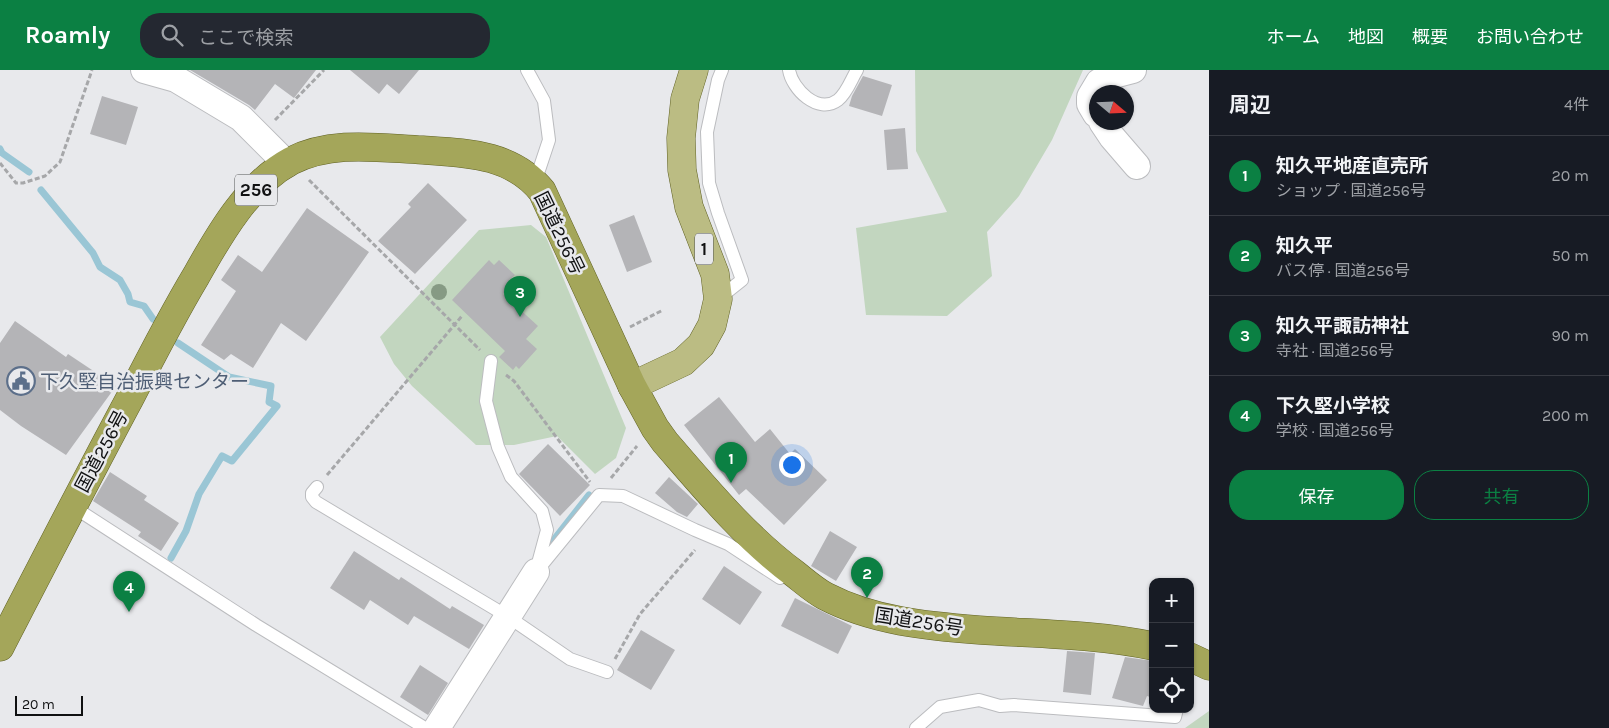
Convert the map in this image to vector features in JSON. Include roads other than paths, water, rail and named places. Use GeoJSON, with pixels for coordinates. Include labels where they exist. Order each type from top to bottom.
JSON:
{"type":"FeatureCollection","features":[{"type":"Feature","properties":{"kind":"highway","name":"国道256号"},"geometry":{"type":"LineString","coordinates":[[0,647],[72,506],[183,297],[222,231],[265,180],[289,163],[308,154],[326,149],[358,147],[470,154],[509,164],[523,172],[534,182],[542,191],[632,386],[655,428],[665,442],[737,523],[792,572],[825,596],[859,611],[910,623],[966,629],[1123,640],[1149,645]]}},
{"type":"Feature","properties":{"kind":"main road","name":"1"},"geometry":{"type":"LineString","coordinates":[[632,386],[683,362],[701,345],[712,325],[718,300],[715,274],[689,207],[682,170],[681,138],[684,99],[694,70]]}},
{"type":"Feature","properties":{"kind":"street"},"geometry":{"type":"LineString","coordinates":[[144,70],[176,79],[241,118],[289,163]]}},
{"type":"Feature","properties":{"kind":"street"},"geometry":{"type":"LineString","coordinates":[[1097,85],[1110,76],[1133,70]]}},
{"type":"Feature","properties":{"kind":"street"},"geometry":{"type":"LineString","coordinates":[[1107,130],[1137,166]]}},
{"type":"Feature","properties":{"kind":"street"},"geometry":{"type":"LineString","coordinates":[[437,728],[536,572]]}},
{"type":"Feature","properties":{"kind":"lane"},"geometry":{"type":"LineString","coordinates":[[527,70],[544,101],[549,140],[534,182]]}},
{"type":"Feature","properties":{"kind":"lane"},"geometry":{"type":"LineString","coordinates":[[718,300],[742,280],[709,183],[707,132],[718,80],[722,70]]}},
{"type":"Feature","properties":{"kind":"lane"},"geometry":{"type":"LineString","coordinates":[[789,70],[790,78],[797,89],[817,103],[829,104],[837,100],[844,93],[857,70]]}},
{"type":"Feature","properties":{"kind":"lane"},"geometry":{"type":"LineString","coordinates":[[491,361],[486,401],[498,447],[511,477],[542,511],[547,530],[536,572]]}},
{"type":"Feature","properties":{"kind":"lane"},"geometry":{"type":"LineString","coordinates":[[316,486],[312,493],[312,498],[316,502],[507,616],[570,659],[607,672]]}},
{"type":"Feature","properties":{"kind":"lane"},"geometry":{"type":"LineString","coordinates":[[536,572],[599,494],[623,496],[728,544],[780,578],[792,572]]}},
{"type":"Feature","properties":{"kind":"lane"},"geometry":{"type":"LineString","coordinates":[[72,506],[256,624],[425,728]]}},
{"type":"Feature","properties":{"kind":"lane"},"geometry":{"type":"LineString","coordinates":[[916,728],[940,707],[979,700],[1000,706],[1175,717],[1176,713]]}},
{"type":"Feature","properties":{"kind":"waterway"},"geometry":{"type":"LineString","coordinates":[[0,149],[2,153],[29,172]]}},
{"type":"Feature","properties":{"kind":"waterway"},"geometry":{"type":"LineString","coordinates":[[41,190],[93,253],[100,267],[120,280],[130,302],[144,306],[153,319]]}},
{"type":"Feature","properties":{"kind":"waterway"},"geometry":{"type":"LineString","coordinates":[[171,558],[186,531],[199,494],[222,456],[232,461],[277,406],[269,402],[271,386],[229,377],[178,343]]}},
{"type":"Feature","properties":{"kind":"waterway"},"geometry":{"type":"LineString","coordinates":[[549,546],[589,495]]}},
{"type":"Feature","properties":{"kind":"place","name":"知久平諏訪神社"},"geometry":{"type":"Point","coordinates":[520,317]}},
{"type":"Feature","properties":{"kind":"place","name":"下久堅自治振興センター"},"geometry":{"type":"Point","coordinates":[21,381]}},
{"type":"Feature","properties":{"kind":"place","name":"知久平地産直売所"},"geometry":{"type":"Point","coordinates":[731,483]}},
{"type":"Feature","properties":{"kind":"place","name":"知久平"},"geometry":{"type":"Point","coordinates":[867,598]}},
{"type":"Feature","properties":{"kind":"place","name":"下久堅小学校"},"geometry":{"type":"Point","coordinates":[129,612]}}]}
